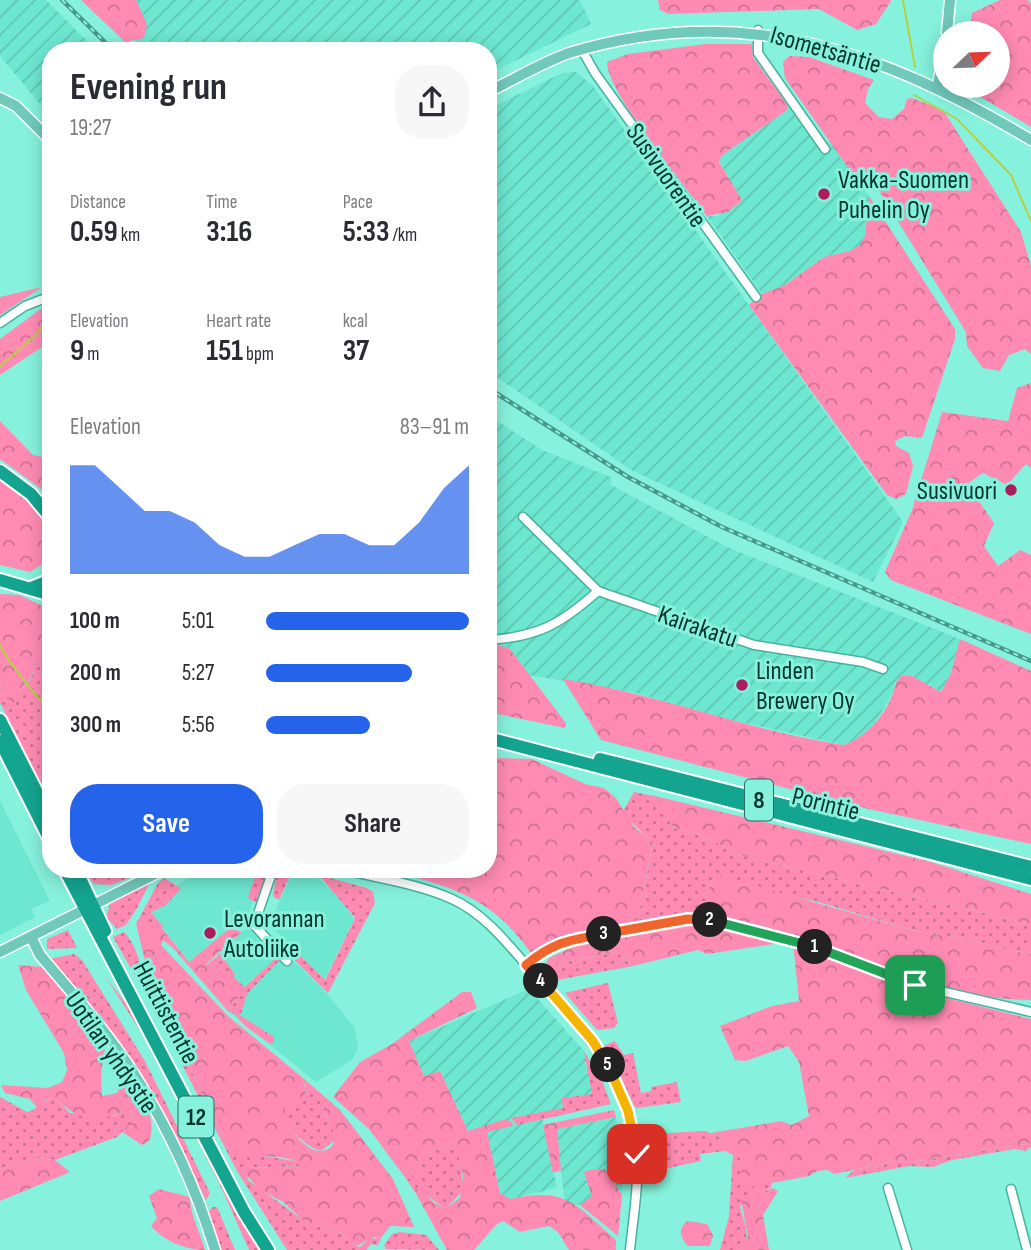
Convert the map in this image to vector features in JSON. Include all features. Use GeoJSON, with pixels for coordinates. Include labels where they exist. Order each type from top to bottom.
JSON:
{"type":"FeatureCollection","features":[{"type":"Feature","properties":{"kind":"highway"},"geometry":{"type":"LineString","coordinates":[[0,471],[32,494],[42,507]]}},
{"type":"Feature","properties":{"kind":"highway"},"geometry":{"type":"LineString","coordinates":[[0,580],[42,592]]}},
{"type":"Feature","properties":{"kind":"highway"},"geometry":{"type":"LineString","coordinates":[[31,589],[42,584]]}},
{"type":"Feature","properties":{"kind":"highway"},"geometry":{"type":"LineString","coordinates":[[0,720],[42,802]]}},
{"type":"Feature","properties":{"kind":"highway","name":"Porintie"},"geometry":{"type":"LineString","coordinates":[[497,733],[1031,867]]}},
{"type":"Feature","properties":{"kind":"highway","name":"Porintie"},"geometry":{"type":"LineString","coordinates":[[497,740],[1031,878]]}},
{"type":"Feature","properties":{"kind":"highway"},"geometry":{"type":"LineString","coordinates":[[0,741],[42,824]]}},
{"type":"Feature","properties":{"kind":"highway","name":"Huittistentie"},"geometry":{"type":"LineString","coordinates":[[70,878],[89,907]]}},
{"type":"Feature","properties":{"kind":"highway","name":"Huittistentie"},"geometry":{"type":"LineString","coordinates":[[79,878],[89,907],[126,983],[244,1212],[268,1250]]}},
{"type":"Feature","properties":{"kind":"main road"},"geometry":{"type":"LineString","coordinates":[[948,21],[950,0]]}},
{"type":"Feature","properties":{"kind":"main road","name":"Isometsäntie"},"geometry":{"type":"LineString","coordinates":[[497,88],[582,50],[685,30],[758,30],[790,34],[839,47],[933,87]]}},
{"type":"Feature","properties":{"kind":"main road","name":"Isometsäntie"},"geometry":{"type":"LineString","coordinates":[[954,98],[1031,140]]}},
{"type":"Feature","properties":{"kind":"main road"},"geometry":{"type":"LineString","coordinates":[[0,99],[16,106],[42,132]]}},
{"type":"Feature","properties":{"kind":"main road"},"geometry":{"type":"LineString","coordinates":[[0,952],[147,878]]}},
{"type":"Feature","properties":{"kind":"main road","name":"Uotilan yhdystie"},"geometry":{"type":"LineString","coordinates":[[31,937],[40,955],[134,1073],[174,1143],[203,1210],[215,1250]]}},
{"type":"Feature","properties":{"kind":"street"},"geometry":{"type":"LineString","coordinates":[[758,30],[758,53],[825,149]]}},
{"type":"Feature","properties":{"kind":"street","name":"Susivuorentie"},"geometry":{"type":"LineString","coordinates":[[582,50],[595,73],[756,298]]}},
{"type":"Feature","properties":{"kind":"street"},"geometry":{"type":"LineString","coordinates":[[0,323],[24,306],[42,299]]}},
{"type":"Feature","properties":{"kind":"street","name":"Kairakatu"},"geometry":{"type":"LineString","coordinates":[[523,517],[598,591],[754,645],[863,662],[883,669]]}},
{"type":"Feature","properties":{"kind":"street"},"geometry":{"type":"LineString","coordinates":[[497,639],[518,638],[547,630],[598,591]]}},
{"type":"Feature","properties":{"kind":"street"},"geometry":{"type":"LineString","coordinates":[[270,878],[254,925],[287,961]]}},
{"type":"Feature","properties":{"kind":"street"},"geometry":{"type":"LineString","coordinates":[[374,878],[454,900],[483,919],[526,965],[605,1060],[628,1111],[634,1132],[637,1167],[630,1250]]}},
{"type":"Feature","properties":{"kind":"street"},"geometry":{"type":"LineString","coordinates":[[526,965],[562,941],[688,919],[710,920],[797,941],[915,985],[1031,1013]]}},
{"type":"Feature","properties":{"kind":"street"},"geometry":{"type":"LineString","coordinates":[[888,1188],[907,1250]]}},
{"type":"Feature","properties":{"kind":"street"},"geometry":{"type":"LineString","coordinates":[[1011,1189],[1027,1250]]}},
{"type":"Feature","properties":{"kind":"shaded area"},"geometry":{"type":"Polygon","coordinates":[[[0,0],[46,0],[88,42],[42,42],[42,106],[0,56],[0,0]]]}},
{"type":"Feature","properties":{"kind":"shaded area"},"geometry":{"type":"Polygon","coordinates":[[[94,0],[580,0],[591,24],[497,70],[497,42],[137,42],[94,0]]]}},
{"type":"Feature","properties":{"kind":"shaded area"},"geometry":{"type":"Polygon","coordinates":[[[576,72],[593,86],[903,522],[873,582],[633,471],[497,377],[497,105],[562,73],[576,72]]]}},
{"type":"Feature","properties":{"kind":"shaded area"},"geometry":{"type":"Polygon","coordinates":[[[788,105],[819,148],[829,141],[869,196],[865,236],[860,245],[850,251],[824,257],[785,285],[762,294],[707,216],[718,216],[742,200],[719,161],[721,156],[787,110],[788,105]]]}},
{"type":"Feature","properties":{"kind":"shaded area"},"geometry":{"type":"Polygon","coordinates":[[[497,421],[542,450],[611,477],[611,485],[729,548],[960,639],[951,673],[941,692],[929,684],[894,683],[894,691],[873,726],[860,739],[844,745],[713,716],[636,693],[529,675],[509,648],[497,645],[497,421]]]}},
{"type":"Feature","properties":{"kind":"shaded area"},"geometry":{"type":"Polygon","coordinates":[[[0,801],[50,901],[31,909],[35,917],[0,935],[0,801]]]}},
{"type":"Feature","properties":{"kind":"shaded area"},"geometry":{"type":"Polygon","coordinates":[[[188,878],[260,878],[250,911],[189,962],[151,912],[188,878]]]}},
{"type":"Feature","properties":{"kind":"shaded area"},"geometry":{"type":"Polygon","coordinates":[[[291,878],[318,878],[343,902],[354,919],[324,980],[269,924],[291,878]]]}},
{"type":"Feature","properties":{"kind":"shaded area"},"geometry":{"type":"Polygon","coordinates":[[[250,924],[283,959],[287,955],[323,989],[355,1028],[358,1047],[352,1060],[316,1082],[227,1010],[245,993],[215,959],[250,924]]]}},
{"type":"Feature","properties":{"kind":"shaded area"},"geometry":{"type":"Polygon","coordinates":[[[529,989],[584,1051],[603,1083],[611,1104],[542,1117],[557,1188],[502,1201],[486,1132],[532,1119],[468,1131],[440,1071],[424,1077],[409,1041],[529,989]]]}},
{"type":"Feature","properties":{"kind":"shaded area"},"geometry":{"type":"Polygon","coordinates":[[[616,1117],[623,1161],[622,1191],[580,1205],[565,1205],[556,1129],[616,1117]]]}},
{"type":"Feature","properties":{"kind":"green space"},"geometry":{"type":"Polygon","coordinates":[[[81,0],[136,0],[147,24],[144,38],[125,42],[81,0]]]}},
{"type":"Feature","properties":{"kind":"green space"},"geometry":{"type":"Polygon","coordinates":[[[658,0],[891,1],[876,24],[857,30],[819,9],[668,14],[660,10],[658,0]]]}},
{"type":"Feature","properties":{"kind":"green space"},"geometry":{"type":"Polygon","coordinates":[[[1000,0],[1028,0],[1031,4],[1031,127],[982,98],[1010,98],[1010,21],[971,21],[972,13],[1000,0]]]}},
{"type":"Feature","properties":{"kind":"green space"},"geometry":{"type":"Polygon","coordinates":[[[705,44],[752,44],[753,57],[788,105],[787,110],[721,156],[719,162],[742,200],[728,212],[707,216],[633,116],[610,76],[607,62],[628,54],[705,44]]]}},
{"type":"Feature","properties":{"kind":"green space"},"geometry":{"type":"Polygon","coordinates":[[[789,56],[809,57],[874,80],[868,89],[865,103],[879,117],[892,119],[904,109],[907,99],[912,98],[943,110],[1021,232],[1031,266],[1031,354],[1025,349],[1009,355],[1000,371],[983,368],[967,346],[966,332],[875,184],[856,179],[785,78],[783,62],[789,56]]]}},
{"type":"Feature","properties":{"kind":"green space"},"geometry":{"type":"Polygon","coordinates":[[[869,196],[955,329],[955,339],[922,438],[905,436],[895,441],[896,446],[909,453],[913,466],[906,494],[896,499],[887,495],[749,305],[762,294],[785,285],[824,257],[850,251],[860,245],[865,236],[869,196]]]}},
{"type":"Feature","properties":{"kind":"green space"},"geometry":{"type":"Polygon","coordinates":[[[42,287],[0,315],[0,297],[42,287]]]}},
{"type":"Feature","properties":{"kind":"green space"},"geometry":{"type":"Polygon","coordinates":[[[42,308],[42,347],[0,375],[0,339],[42,308]]]}},
{"type":"Feature","properties":{"kind":"green space"},"geometry":{"type":"Polygon","coordinates":[[[1031,383],[1031,468],[1026,464],[1007,485],[983,473],[967,484],[994,523],[984,546],[998,566],[1020,550],[1031,555],[1031,634],[891,580],[885,572],[912,510],[942,412],[1008,421],[1017,388],[1031,383]]]}},
{"type":"Feature","properties":{"kind":"green space"},"geometry":{"type":"Polygon","coordinates":[[[0,421],[33,455],[42,457],[42,489],[0,459],[0,421]]]}},
{"type":"Feature","properties":{"kind":"green space"},"geometry":{"type":"Polygon","coordinates":[[[0,478],[31,502],[42,515],[42,564],[30,572],[0,565],[0,478]]]}},
{"type":"Feature","properties":{"kind":"green space"},"geometry":{"type":"Polygon","coordinates":[[[0,594],[20,595],[42,606],[42,659],[37,655],[33,656],[31,676],[14,703],[7,699],[0,683],[0,594]]]}},
{"type":"Feature","properties":{"kind":"green space"},"geometry":{"type":"Polygon","coordinates":[[[960,639],[1031,671],[1031,844],[860,807],[601,740],[563,679],[634,694],[774,731],[844,745],[875,724],[891,699],[901,676],[912,676],[941,692],[951,673],[960,639]]]}},
{"type":"Feature","properties":{"kind":"green space"},"geometry":{"type":"Polygon","coordinates":[[[497,645],[509,648],[566,723],[565,728],[497,714],[497,645]]]}},
{"type":"Feature","properties":{"kind":"green space"},"geometry":{"type":"Polygon","coordinates":[[[33,656],[42,656],[42,786],[0,703],[0,683],[7,699],[19,691],[32,676],[33,656]]]}},
{"type":"Feature","properties":{"kind":"green space"},"geometry":{"type":"Polygon","coordinates":[[[497,758],[532,759],[585,784],[604,788],[616,798],[634,827],[653,842],[637,923],[562,936],[531,953],[494,913],[450,889],[417,878],[497,878],[497,758]]]}},
{"type":"Feature","properties":{"kind":"green space"},"geometry":{"type":"Polygon","coordinates":[[[634,792],[659,797],[673,828],[700,834],[739,855],[1031,924],[1031,955],[957,937],[923,933],[818,902],[712,879],[702,911],[637,923],[653,843],[622,813],[634,792]]]}},
{"type":"Feature","properties":{"kind":"green space"},"geometry":{"type":"Polygon","coordinates":[[[659,797],[931,862],[1031,894],[1031,924],[739,855],[700,834],[673,828],[659,797]]]}},
{"type":"Feature","properties":{"kind":"green space"},"geometry":{"type":"Polygon","coordinates":[[[718,875],[923,933],[957,937],[1031,955],[1031,1000],[983,996],[937,985],[810,940],[702,911],[712,879],[718,875]]]}},
{"type":"Feature","properties":{"kind":"green space"},"geometry":{"type":"Polygon","coordinates":[[[90,878],[129,878],[111,885],[94,884],[90,878]]]}},
{"type":"Feature","properties":{"kind":"green space"},"geometry":{"type":"Polygon","coordinates":[[[164,878],[181,888],[166,905],[151,912],[164,928],[136,924],[158,883],[164,878]]]}},
{"type":"Feature","properties":{"kind":"green space"},"geometry":{"type":"Polygon","coordinates":[[[254,878],[265,878],[257,903],[248,898],[254,878]]]}},
{"type":"Feature","properties":{"kind":"green space"},"geometry":{"type":"Polygon","coordinates":[[[276,878],[289,878],[279,900],[273,896],[276,878]]]}},
{"type":"Feature","properties":{"kind":"green space"},"geometry":{"type":"Polygon","coordinates":[[[322,878],[367,888],[373,892],[375,903],[328,993],[279,945],[284,940],[325,980],[355,918],[322,878]]]}},
{"type":"Feature","properties":{"kind":"green space"},"geometry":{"type":"Polygon","coordinates":[[[150,882],[126,925],[117,929],[106,917],[110,904],[150,882]]]}},
{"type":"Feature","properties":{"kind":"green space"},"geometry":{"type":"Polygon","coordinates":[[[686,923],[700,923],[781,939],[781,943],[707,954],[698,950],[633,966],[617,952],[552,964],[549,958],[580,944],[686,923]]]}},
{"type":"Feature","properties":{"kind":"green space"},"geometry":{"type":"Polygon","coordinates":[[[136,924],[161,927],[189,962],[230,928],[242,932],[205,965],[216,963],[230,976],[229,984],[234,985],[240,997],[227,1010],[173,948],[163,940],[161,945],[229,1017],[303,1078],[306,1092],[314,1102],[303,1100],[286,1107],[285,1113],[301,1141],[320,1151],[332,1146],[334,1135],[323,1112],[328,1109],[340,1110],[393,1179],[414,1227],[390,1226],[381,1238],[375,1237],[356,1246],[341,1233],[303,1220],[283,1202],[259,1189],[243,1171],[247,1168],[303,1166],[279,1157],[230,1154],[191,1070],[175,1051],[176,1043],[161,1003],[156,1005],[136,924]]]}},
{"type":"Feature","properties":{"kind":"green space"},"geometry":{"type":"Polygon","coordinates":[[[68,930],[77,948],[47,949],[47,939],[68,930]]]}},
{"type":"Feature","properties":{"kind":"green space"},"geometry":{"type":"Polygon","coordinates":[[[124,932],[139,959],[142,988],[113,937],[124,932]]]}},
{"type":"Feature","properties":{"kind":"green space"},"geometry":{"type":"Polygon","coordinates":[[[793,943],[931,994],[1031,1019],[1031,1143],[912,1162],[896,1161],[834,1174],[828,1170],[817,1171],[809,1176],[740,1189],[742,1159],[725,1151],[722,1138],[711,1133],[781,1121],[792,1125],[809,1116],[799,1062],[788,1046],[746,1061],[735,1060],[720,1026],[772,1006],[799,1001],[793,943]]]}},
{"type":"Feature","properties":{"kind":"green space"},"geometry":{"type":"Polygon","coordinates":[[[270,947],[281,959],[247,994],[241,1014],[234,1014],[236,1016],[227,1010],[240,997],[228,984],[230,976],[205,966],[220,954],[235,974],[233,977],[245,987],[275,959],[267,949],[270,947]]]}},
{"type":"Feature","properties":{"kind":"green space"},"geometry":{"type":"Polygon","coordinates":[[[617,952],[633,966],[557,980],[544,967],[549,958],[552,964],[617,952]]]}},
{"type":"Feature","properties":{"kind":"green space"},"geometry":{"type":"Polygon","coordinates":[[[74,954],[82,960],[145,1061],[210,1193],[206,1200],[168,1125],[49,959],[74,954]]]}},
{"type":"Feature","properties":{"kind":"green space"},"geometry":{"type":"Polygon","coordinates":[[[18,965],[43,967],[106,1043],[101,1073],[102,1096],[117,1093],[122,1080],[130,1084],[142,1098],[150,1115],[152,1124],[149,1141],[142,1145],[121,1131],[133,1122],[130,1111],[98,1119],[90,1118],[68,1109],[54,1097],[45,1101],[38,1109],[30,1099],[5,1093],[1,1085],[48,1088],[62,1082],[67,1070],[64,1053],[26,990],[18,965]]]}},
{"type":"Feature","properties":{"kind":"green space"},"geometry":{"type":"Polygon","coordinates":[[[105,976],[153,1039],[261,1250],[249,1250],[222,1189],[150,1046],[105,976]]]}},
{"type":"Feature","properties":{"kind":"green space"},"geometry":{"type":"Polygon","coordinates":[[[608,983],[618,1023],[614,1028],[597,1030],[565,993],[608,983]]]}},
{"type":"Feature","properties":{"kind":"green space"},"geometry":{"type":"Polygon","coordinates":[[[462,992],[471,992],[477,1008],[409,1041],[424,1076],[440,1071],[468,1131],[506,1119],[513,1123],[512,1126],[487,1132],[500,1193],[510,1199],[545,1195],[569,1202],[580,1208],[616,1240],[616,1250],[569,1250],[558,1232],[549,1226],[520,1232],[503,1221],[496,1225],[474,1250],[447,1250],[414,1190],[419,1187],[434,1203],[446,1208],[460,1198],[463,1176],[455,1141],[420,1156],[420,1177],[413,1181],[404,1176],[369,1129],[333,1097],[360,1062],[392,1044],[462,992]]]}},
{"type":"Feature","properties":{"kind":"green space"},"geometry":{"type":"Polygon","coordinates":[[[235,1012],[274,1037],[274,1042],[270,1044],[250,1030],[235,1012]]]}},
{"type":"Feature","properties":{"kind":"green space"},"geometry":{"type":"Polygon","coordinates":[[[615,1041],[624,1055],[633,1053],[641,1093],[651,1091],[651,1087],[677,1082],[681,1102],[637,1108],[634,1106],[616,1066],[603,1046],[615,1041]]]}},
{"type":"Feature","properties":{"kind":"green space"},"geometry":{"type":"Polygon","coordinates":[[[175,1051],[191,1070],[230,1154],[247,1153],[300,1162],[304,1166],[247,1168],[248,1180],[303,1220],[341,1233],[356,1246],[360,1247],[369,1239],[381,1238],[378,1245],[371,1244],[366,1250],[287,1250],[237,1171],[175,1051]]]}},
{"type":"Feature","properties":{"kind":"green space"},"geometry":{"type":"Polygon","coordinates":[[[584,1051],[603,1083],[611,1104],[517,1125],[511,1118],[563,1108],[562,1098],[592,1094],[584,1051]]]}},
{"type":"Feature","properties":{"kind":"green space"},"geometry":{"type":"Polygon","coordinates":[[[303,1078],[340,1110],[328,1109],[323,1112],[334,1129],[334,1141],[321,1151],[308,1145],[290,1128],[285,1114],[286,1107],[303,1099],[309,1101],[303,1078]]]}},
{"type":"Feature","properties":{"kind":"green space"},"geometry":{"type":"Polygon","coordinates":[[[0,1097],[27,1112],[54,1097],[70,1113],[113,1116],[126,1110],[132,1112],[133,1123],[117,1137],[55,1160],[37,1158],[0,1169],[0,1097]]]}},
{"type":"Feature","properties":{"kind":"green space"},"geometry":{"type":"Polygon","coordinates":[[[614,1110],[616,1117],[557,1129],[561,1170],[553,1173],[543,1125],[614,1110]]]}},
{"type":"Feature","properties":{"kind":"green space"},"geometry":{"type":"Polygon","coordinates":[[[705,1131],[722,1138],[725,1151],[700,1154],[701,1161],[650,1172],[647,1136],[705,1131]]]}},
{"type":"Feature","properties":{"kind":"green space"},"geometry":{"type":"Polygon","coordinates":[[[455,1141],[459,1149],[463,1191],[446,1208],[414,1189],[417,1195],[404,1176],[413,1180],[420,1156],[455,1141]]]}},
{"type":"Feature","properties":{"kind":"green space"},"geometry":{"type":"Polygon","coordinates":[[[1031,1143],[1031,1147],[1025,1151],[1015,1149],[952,1160],[933,1167],[909,1166],[845,1178],[854,1170],[896,1161],[912,1162],[1031,1143]]]}},
{"type":"Feature","properties":{"kind":"green space"},"geometry":{"type":"Polygon","coordinates":[[[733,1154],[742,1159],[760,1183],[771,1183],[771,1187],[740,1206],[747,1234],[740,1250],[720,1250],[729,1216],[733,1154]]]}},
{"type":"Feature","properties":{"kind":"green space"},"geometry":{"type":"Polygon","coordinates":[[[37,1158],[55,1160],[70,1172],[0,1201],[0,1169],[37,1158]]]}},
{"type":"Feature","properties":{"kind":"green space"},"geometry":{"type":"Polygon","coordinates":[[[605,1169],[622,1195],[618,1236],[580,1205],[592,1196],[584,1172],[605,1169]]]}},
{"type":"Feature","properties":{"kind":"green space"},"geometry":{"type":"Polygon","coordinates":[[[773,1188],[778,1191],[763,1215],[769,1250],[740,1250],[748,1236],[741,1199],[773,1188]]]}},
{"type":"Feature","properties":{"kind":"green space"},"geometry":{"type":"Polygon","coordinates":[[[159,1189],[190,1197],[193,1217],[205,1250],[176,1244],[151,1226],[157,1218],[149,1196],[159,1189]]]}},
{"type":"Feature","properties":{"kind":"green space"},"geometry":{"type":"Polygon","coordinates":[[[217,1207],[235,1250],[219,1250],[207,1213],[217,1207]]]}},
{"type":"Feature","properties":{"kind":"green space"},"geometry":{"type":"Polygon","coordinates":[[[688,1221],[707,1224],[713,1235],[710,1246],[688,1246],[685,1243],[681,1230],[688,1221]]]}},
{"type":"Feature","properties":{"kind":"green space"},"geometry":{"type":"Polygon","coordinates":[[[400,1232],[426,1235],[439,1250],[386,1249],[384,1245],[392,1234],[400,1232]]]}},
{"type":"Feature","properties":{"kind":"waterway"},"geometry":{"type":"LineString","coordinates":[[903,0],[915,67]]}},
{"type":"Feature","properties":{"kind":"waterway"},"geometry":{"type":"LineString","coordinates":[[914,95],[957,119],[1011,175],[1031,221]]}},
{"type":"Feature","properties":{"kind":"waterway"},"geometry":{"type":"LineString","coordinates":[[0,366],[42,326]]}},
{"type":"Feature","properties":{"kind":"waterway"},"geometry":{"type":"LineString","coordinates":[[0,645],[17,672],[42,702]]}},
{"type":"Feature","properties":{"kind":"railway"},"geometry":{"type":"LineString","coordinates":[[62,0],[105,42]]}},
{"type":"Feature","properties":{"kind":"railway"},"geometry":{"type":"LineString","coordinates":[[497,394],[628,477],[722,527],[1031,661]]}},
{"type":"Feature","properties":{"kind":"place","name":"Vakka-Suomen Puhelin Oy"},"geometry":{"type":"Point","coordinates":[824,194]}},
{"type":"Feature","properties":{"kind":"place","name":"Susivuori"},"geometry":{"type":"Point","coordinates":[1011,490]}},
{"type":"Feature","properties":{"kind":"place","name":"Linden Brewery Oy"},"geometry":{"type":"Point","coordinates":[742,685]}},
{"type":"Feature","properties":{"kind":"place","name":"Levorannan Autoliike"},"geometry":{"type":"Point","coordinates":[210,933]}},
{"type":"Feature","properties":{"kind":"route"},"geometry":{"type":"LineString","coordinates":[[637,1154],[628,1111],[614,1075],[592,1040],[526,965],[552,945],[666,922],[710,920],[820,948],[915,985]]}}]}
